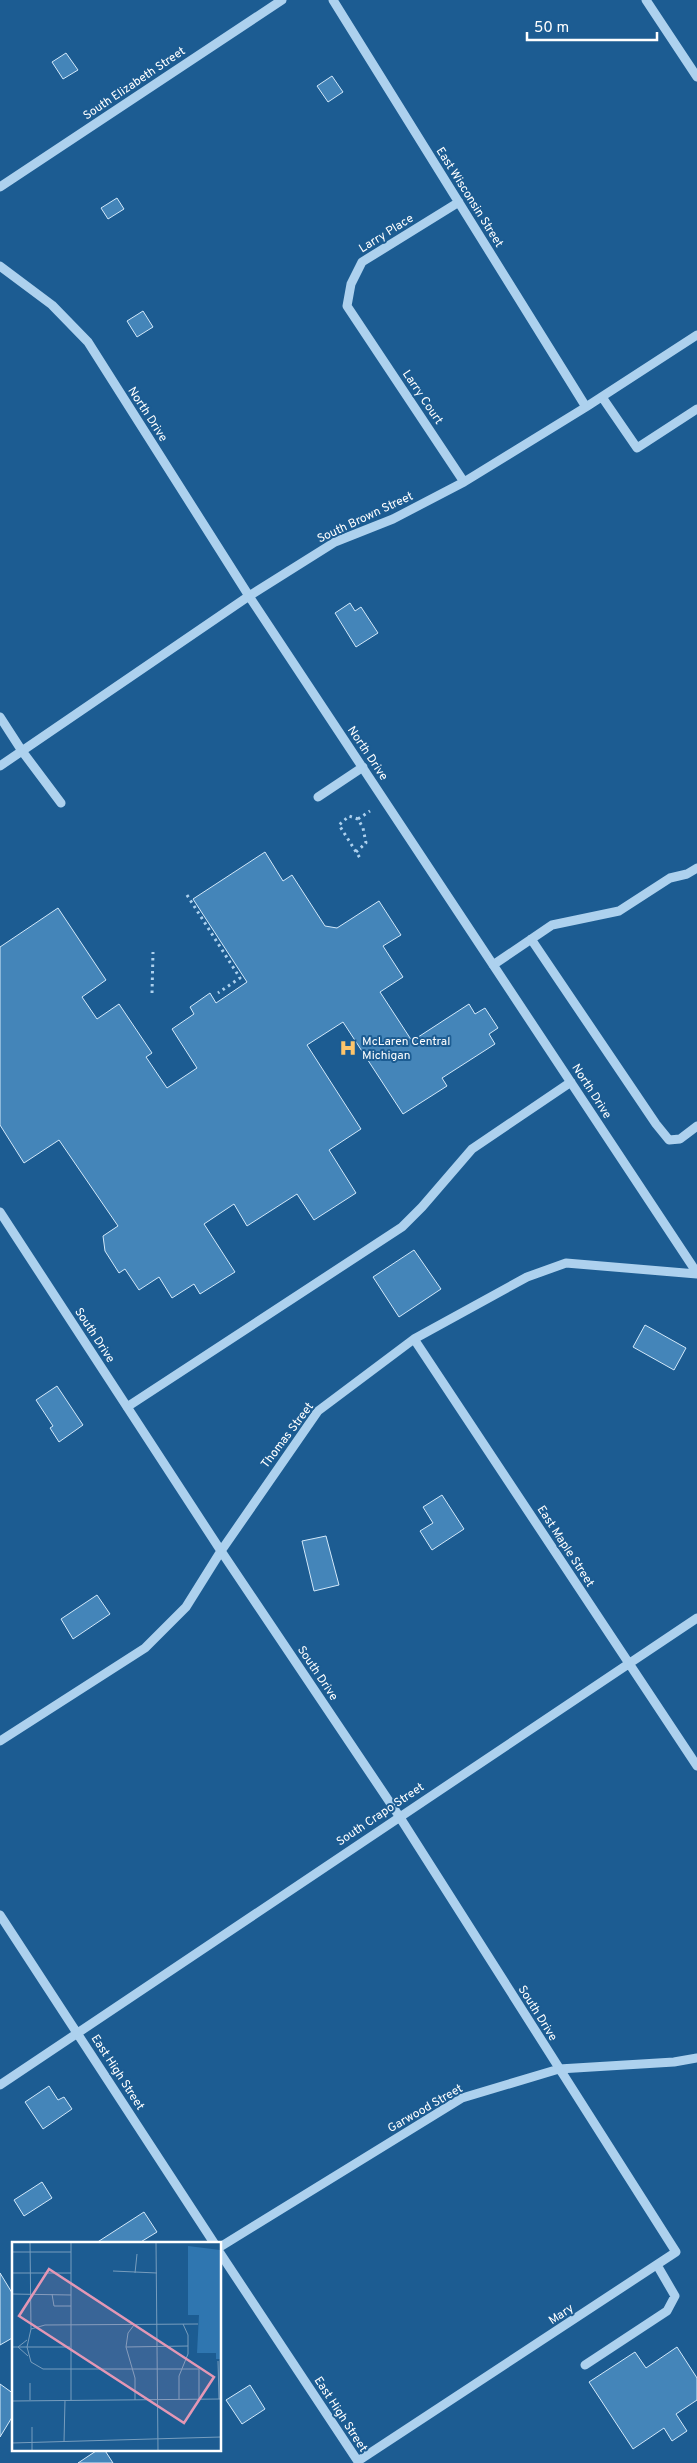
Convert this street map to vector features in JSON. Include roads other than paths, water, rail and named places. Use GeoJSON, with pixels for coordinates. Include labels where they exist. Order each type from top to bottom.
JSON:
{"type":"FeatureCollection","features":[{"type":"Feature","properties":{"kind":"street","name":"South Elizabeth Street"},"geometry":{"type":"LineString","coordinates":[[0,187],[282,0]]}},
{"type":"Feature","properties":{"kind":"street","name":"East Wisconsin Street"},"geometry":{"type":"LineString","coordinates":[[333,0],[586,408]]}},
{"type":"Feature","properties":{"kind":"street"},"geometry":{"type":"LineString","coordinates":[[646,0],[697,76]]}},
{"type":"Feature","properties":{"kind":"street","name":"Larry Place"},"geometry":{"type":"LineString","coordinates":[[361,326],[347,306],[351,284],[362,262],[459,202]]}},
{"type":"Feature","properties":{"kind":"street","name":"North Drive"},"geometry":{"type":"LineString","coordinates":[[0,266],[52,305],[88,342],[249,596],[697,1274]]}},
{"type":"Feature","properties":{"kind":"street","name":"Larry Court"},"geometry":{"type":"LineString","coordinates":[[361,326],[464,482]]}},
{"type":"Feature","properties":{"kind":"street","name":"South Brown Street"},"geometry":{"type":"LineString","coordinates":[[0,766],[249,596],[335,542],[393,519],[464,482],[586,408],[697,335]]}},
{"type":"Feature","properties":{"kind":"street"},"geometry":{"type":"LineString","coordinates":[[602,397],[636,448],[697,410]]}},
{"type":"Feature","properties":{"kind":"street"},"geometry":{"type":"LineString","coordinates":[[0,717],[22,751],[61,803]]}},
{"type":"Feature","properties":{"kind":"street"},"geometry":{"type":"LineString","coordinates":[[318,797],[362,767]]}},
{"type":"Feature","properties":{"kind":"street"},"geometry":{"type":"LineString","coordinates":[[494,965],[552,925],[619,911],[670,878],[687,874],[697,868]]}},
{"type":"Feature","properties":{"kind":"street"},"geometry":{"type":"LineString","coordinates":[[531,939],[656,1124],[669,1140],[680,1139],[697,1126]]}},
{"type":"Feature","properties":{"kind":"street"},"geometry":{"type":"LineString","coordinates":[[127,1407],[402,1226],[422,1207],[472,1149],[571,1082]]}},
{"type":"Feature","properties":{"kind":"street","name":"South Drive"},"geometry":{"type":"LineString","coordinates":[[0,1212],[221,1551],[398,1816],[611,2150]]}},
{"type":"Feature","properties":{"kind":"street","name":"Thomas Street"},"geometry":{"type":"LineString","coordinates":[[0,1741],[145,1648],[186,1607],[221,1551],[318,1411],[414,1339],[527,1277],[566,1263],[697,1274]]}},
{"type":"Feature","properties":{"kind":"street","name":"East Maple Street"},"geometry":{"type":"LineString","coordinates":[[414,1339],[697,1766]]}},
{"type":"Feature","properties":{"kind":"street","name":"South Crapo Street"},"geometry":{"type":"LineString","coordinates":[[0,2085],[398,1816],[697,1618]]}},
{"type":"Feature","properties":{"kind":"street","name":"East High Street"},"geometry":{"type":"LineString","coordinates":[[0,1915],[79,2033],[213,2242]]}},
{"type":"Feature","properties":{"kind":"street","name":"Garwood Street"},"geometry":{"type":"LineString","coordinates":[[221,2246],[462,2098],[559,2069],[674,2062],[697,2058]]}},
{"type":"Feature","properties":{"kind":"street","name":"Mary"},"geometry":{"type":"LineString","coordinates":[[358,2462],[676,2252],[611,2150]]}},
{"type":"Feature","properties":{"kind":"street","name":"East High Street"},"geometry":{"type":"LineString","coordinates":[[221,2255],[358,2462]]}},
{"type":"Feature","properties":{"kind":"street"},"geometry":{"type":"LineString","coordinates":[[585,2364],[667,2311],[675,2296],[657,2265]]}},
{"type":"Feature","properties":{"kind":"place","name":"McLaren Central Michigan"},"geometry":{"type":"Point","coordinates":[348,1048]}}]}
